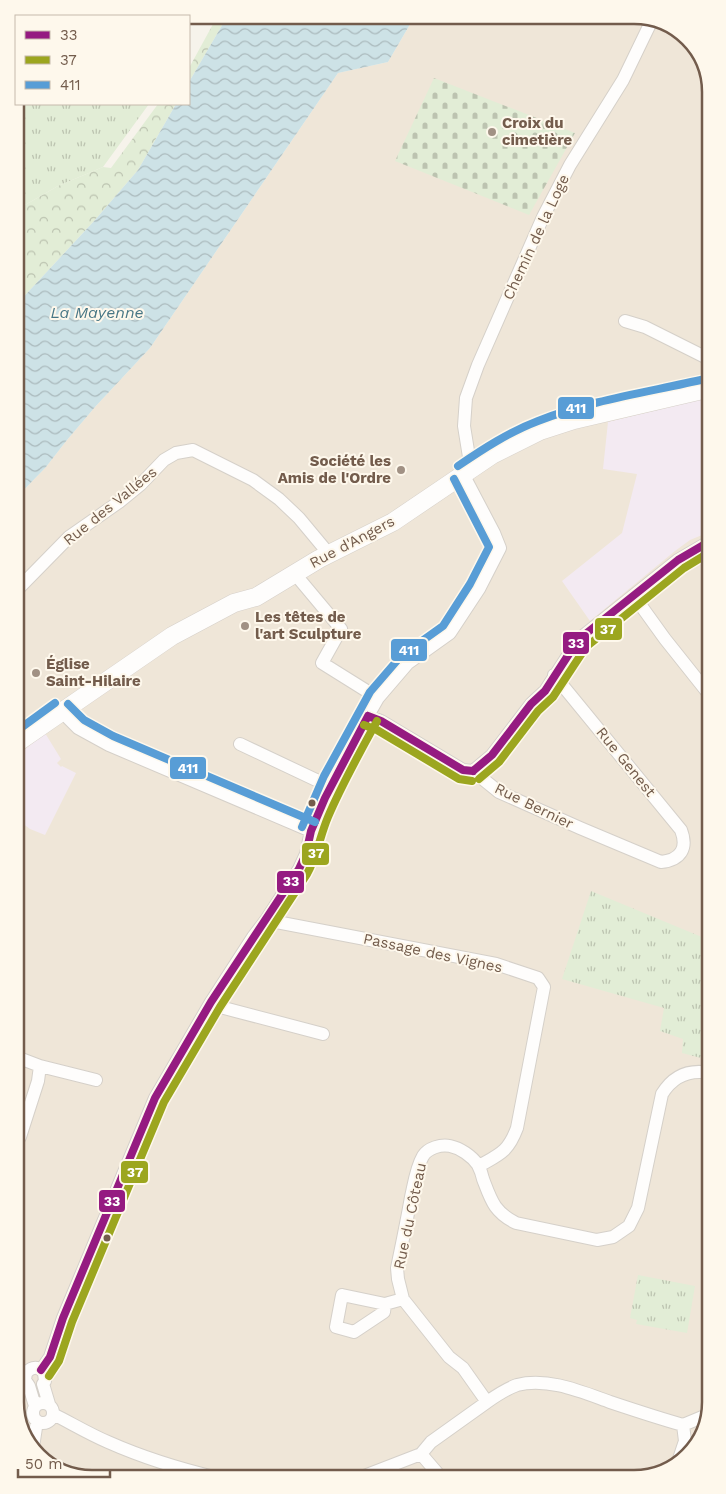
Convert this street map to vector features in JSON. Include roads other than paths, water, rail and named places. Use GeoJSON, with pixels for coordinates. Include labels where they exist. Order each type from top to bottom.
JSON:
{"type":"FeatureCollection","features":[{"type":"Feature","properties":{"kind":"main road","name":"Rue d'Angers"},"geometry":{"type":"LineString","coordinates":[[24,736],[172,636],[234,603],[256,597],[328,554],[393,522],[492,455],[540,431],[574,420],[702,390]]}},
{"type":"Feature","properties":{"kind":"street","name":"Chemin de la Loge"},"geometry":{"type":"LineString","coordinates":[[378,698],[408,663],[450,633],[479,589],[500,548],[468,471],[469,457],[464,426],[466,398],[478,364],[542,217],[570,165],[623,80],[649,25]]}},
{"type":"Feature","properties":{"kind":"street"},"geometry":{"type":"LineString","coordinates":[[625,321],[645,327],[702,356]]}},
{"type":"Feature","properties":{"kind":"street","name":"Rue des Vallées"},"geometry":{"type":"LineString","coordinates":[[24,583],[70,537],[141,484],[164,460],[176,453],[193,450],[253,480],[279,499],[299,518],[328,554]]}},
{"type":"Feature","properties":{"kind":"street"},"geometry":{"type":"LineString","coordinates":[[474,771],[492,755],[531,704],[545,691],[578,640],[678,560],[702,546]]}},
{"type":"Feature","properties":{"kind":"street"},"geometry":{"type":"LineString","coordinates":[[42,1370],[50,1356],[66,1312],[154,1098],[253,937],[299,869],[311,831],[331,787],[378,698],[322,663],[341,628],[295,574]]}},
{"type":"Feature","properties":{"kind":"street"},"geometry":{"type":"LineString","coordinates":[[634,596],[702,685]]}},
{"type":"Feature","properties":{"kind":"street","name":"Rue Genest"},"geometry":{"type":"LineString","coordinates":[[554,675],[681,830],[685,839],[684,848],[680,854]]}},
{"type":"Feature","properties":{"kind":"street"},"geometry":{"type":"LineString","coordinates":[[61,711],[78,728],[109,745],[311,831]]}},
{"type":"Feature","properties":{"kind":"street","name":"Rue Bernier"},"geometry":{"type":"LineString","coordinates":[[368,716],[381,721],[462,770],[474,771],[499,792],[580,828],[662,862],[675,859],[680,854]]}},
{"type":"Feature","properties":{"kind":"street"},"geometry":{"type":"LineString","coordinates":[[240,744],[331,787]]}},
{"type":"Feature","properties":{"kind":"street","name":"Passage des Vignes"},"geometry":{"type":"LineString","coordinates":[[266,920],[496,964],[538,978],[544,987],[517,1128],[512,1143],[504,1152],[479,1166]]}},
{"type":"Feature","properties":{"kind":"street"},"geometry":{"type":"LineString","coordinates":[[212,1002],[224,1008],[323,1034]]}},
{"type":"Feature","properties":{"kind":"street"},"geometry":{"type":"LineString","coordinates":[[24,1060],[40,1066],[96,1080]]}},
{"type":"Feature","properties":{"kind":"street"},"geometry":{"type":"LineString","coordinates":[[24,1125],[38,1081],[40,1066]]}},
{"type":"Feature","properties":{"kind":"street","name":"Rue du Côteau"},"geometry":{"type":"LineString","coordinates":[[487,1402],[463,1368],[449,1357],[404,1300],[398,1279],[397,1268],[416,1175],[422,1157],[427,1151],[434,1148],[448,1146],[458,1149],[471,1157],[479,1166],[497,1210],[516,1223],[597,1240],[613,1237],[629,1226],[638,1208],[662,1094],[668,1085],[684,1073],[702,1071]]}},
{"type":"Feature","properties":{"kind":"street"},"geometry":{"type":"LineString","coordinates":[[385,1304],[404,1300]]}},
{"type":"Feature","properties":{"kind":"street"},"geometry":{"type":"LineString","coordinates":[[25,1379],[36,1388],[43,1384],[46,1377],[42,1370],[38,1368],[29,1369],[25,1379],[36,1406]]}},
{"type":"Feature","properties":{"kind":"street"},"geometry":{"type":"LineString","coordinates":[[380,1470],[421,1454],[431,1442],[487,1402],[502,1392],[518,1385],[533,1383],[551,1384],[590,1394],[683,1425],[701,1418]]}},
{"type":"Feature","properties":{"kind":"street"},"geometry":{"type":"LineString","coordinates":[[43,1384],[51,1409],[48,1422],[37,1421],[33,1411],[41,1402],[51,1409],[106,1442],[146,1458],[187,1470]]}},
{"type":"Feature","properties":{"kind":"street"},"geometry":{"type":"LineString","coordinates":[[34,1438],[37,1421]]}},
{"type":"Feature","properties":{"kind":"street"},"geometry":{"type":"LineString","coordinates":[[682,1450],[685,1441],[683,1425]]}},
{"type":"Feature","properties":{"kind":"street"},"geometry":{"type":"LineString","coordinates":[[421,1454],[434,1470]]}},
{"type":"Feature","properties":{"kind":"water","name":"La Mayenne"},"geometry":{"type":"Polygon","coordinates":[[[223,24],[410,24],[388,62],[338,73],[150,348],[95,407],[46,467],[24,490],[24,296],[95,220],[138,170],[175,105],[190,105],[190,80],[223,24]]]}},
{"type":"Feature","properties":{"kind":"place","name":"Croix du cimetière"},"geometry":{"type":"Point","coordinates":[492,132]}},
{"type":"Feature","properties":{"kind":"place","name":"Société les Amis de l'Ordre"},"geometry":{"type":"Point","coordinates":[401,470]}},
{"type":"Feature","properties":{"kind":"place","name":"Les têtes de l'art Sculpture"},"geometry":{"type":"Point","coordinates":[245,626]}},
{"type":"Feature","properties":{"kind":"place","name":"Église Saint-Hilaire"},"geometry":{"type":"Point","coordinates":[36,673]}}]}
